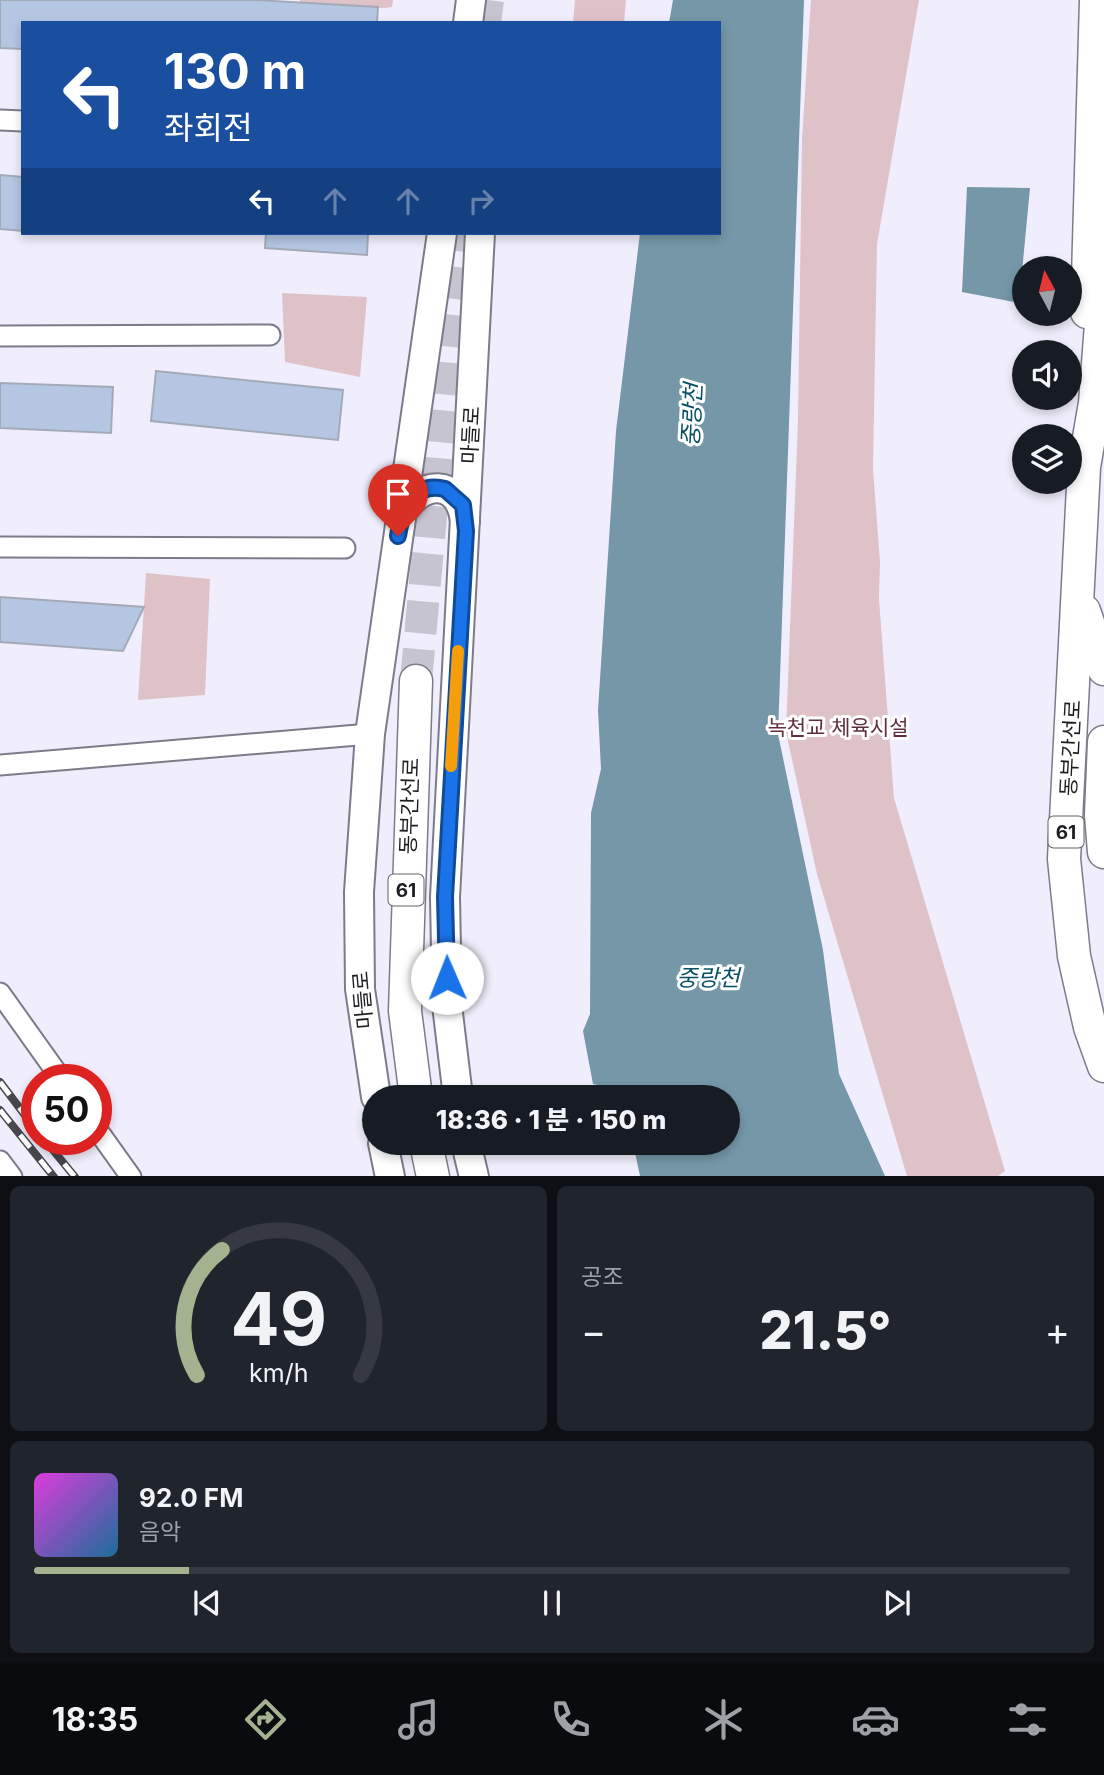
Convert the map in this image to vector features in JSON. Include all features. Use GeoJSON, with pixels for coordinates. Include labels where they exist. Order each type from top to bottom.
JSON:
{"type":"FeatureCollection","features":[{"type":"Feature","properties":{"kind":"highway","name":"동부간선로"},"geometry":{"type":"LineString","coordinates":[[1096,0],[1084,467],[1064,859],[1074,956],[1090,1027],[1104,1066]]}},
{"type":"Feature","properties":{"kind":"highway","name":"동부간선로"},"geometry":{"type":"LineString","coordinates":[[1084,467],[1097,375],[1104,285]]}},
{"type":"Feature","properties":{"kind":"highway"},"geometry":{"type":"LineString","coordinates":[[1097,375],[1104,342]]}},
{"type":"Feature","properties":{"kind":"highway"},"geometry":{"type":"LineString","coordinates":[[1078,593],[1104,668]]}},
{"type":"Feature","properties":{"kind":"highway","name":"동부간선로"},"geometry":{"type":"LineString","coordinates":[[414,1085],[405,1011],[416,681]]}},
{"type":"Feature","properties":{"kind":"highway"},"geometry":{"type":"LineString","coordinates":[[1104,742],[1101,815],[1104,852]]}},
{"type":"Feature","properties":{"kind":"highway"},"geometry":{"type":"LineString","coordinates":[[428,1155],[433,1176]]}},
{"type":"Feature","properties":{"kind":"main road"},"geometry":{"type":"LineString","coordinates":[[468,21],[471,0]]}},
{"type":"Feature","properties":{"kind":"main road"},"geometry":{"type":"LineString","coordinates":[[481,0],[481,21]]}},
{"type":"Feature","properties":{"kind":"main road","name":"마들로"},"geometry":{"type":"LineString","coordinates":[[374,1085],[360,989],[359,892],[370,734],[442,235]]}},
{"type":"Feature","properties":{"kind":"main road","name":"마들로"},"geometry":{"type":"LineString","coordinates":[[457,1085],[447,1005],[445,897],[480,235]]}},
{"type":"Feature","properties":{"kind":"main road"},"geometry":{"type":"LineString","coordinates":[[401,514],[416,493],[426,489],[445,489],[463,505],[466,531]]}},
{"type":"Feature","properties":{"kind":"main road"},"geometry":{"type":"LineString","coordinates":[[385,1155],[390,1176]]}},
{"type":"Feature","properties":{"kind":"main road"},"geometry":{"type":"LineString","coordinates":[[469,1155],[474,1176]]}},
{"type":"Feature","properties":{"kind":"street"},"geometry":{"type":"LineString","coordinates":[[0,120],[21,121]]}},
{"type":"Feature","properties":{"kind":"street"},"geometry":{"type":"LineString","coordinates":[[0,337],[270,335]]}},
{"type":"Feature","properties":{"kind":"street"},"geometry":{"type":"LineString","coordinates":[[0,547],[345,548]]}},
{"type":"Feature","properties":{"kind":"street"},"geometry":{"type":"LineString","coordinates":[[0,765],[370,734]]}},
{"type":"Feature","properties":{"kind":"street"},"geometry":{"type":"LineString","coordinates":[[0,993],[51,1064]]}},
{"type":"Feature","properties":{"kind":"street"},"geometry":{"type":"LineString","coordinates":[[112,1150],[130,1176]]}},
{"type":"Feature","properties":{"kind":"street"},"geometry":{"type":"LineString","coordinates":[[0,1161],[11,1176]]}},
{"type":"Feature","properties":{"kind":"green space"},"geometry":{"type":"Polygon","coordinates":[[[300,0],[393,0],[392,7],[385,8],[300,5],[300,0]]]}},
{"type":"Feature","properties":{"kind":"green space"},"geometry":{"type":"Polygon","coordinates":[[[575,0],[626,0],[624,21],[573,21],[575,0]]]}},
{"type":"Feature","properties":{"kind":"green space","name":"녹천교 체육시설"},"geometry":{"type":"Polygon","coordinates":[[[811,0],[919,0],[877,244],[873,469],[880,562],[879,599],[894,798],[1005,1171],[998,1176],[907,1176],[817,874],[786,732],[798,420],[802,140],[811,0]]]}},
{"type":"Feature","properties":{"kind":"green space"},"geometry":{"type":"Polygon","coordinates":[[[282,293],[367,297],[360,377],[285,362],[282,293]]]}},
{"type":"Feature","properties":{"kind":"green space"},"geometry":{"type":"Polygon","coordinates":[[[146,573],[210,579],[205,695],[138,700],[146,573]]]}},
{"type":"Feature","properties":{"kind":"water","name":"중랑천"},"geometry":{"type":"Polygon","coordinates":[[[673,0],[804,0],[778,734],[823,950],[839,1074],[885,1176],[640,1176],[636,1155],[740,1155],[740,1085],[593,1084],[583,1031],[590,1014],[591,813],[601,769],[598,710],[616,431],[640,235],[721,235],[721,21],[669,21],[673,0]]]}},
{"type":"Feature","properties":{"kind":"water"},"geometry":{"type":"Polygon","coordinates":[[[967,187],[1030,188],[1023,256],[1012,256],[1012,302],[962,292],[967,187]]]}},
{"type":"Feature","properties":{"kind":"building"},"geometry":{"type":"Polygon","coordinates":[[[0,0],[256,0],[378,7],[377,21],[21,21],[21,49],[0,48],[0,0]]]}},
{"type":"Feature","properties":{"kind":"building"},"geometry":{"type":"Polygon","coordinates":[[[0,175],[21,177],[21,231],[0,229],[0,175]]]}},
{"type":"Feature","properties":{"kind":"building"},"geometry":{"type":"Polygon","coordinates":[[[266,235],[368,235],[367,255],[265,248],[266,235]]]}},
{"type":"Feature","properties":{"kind":"building"},"geometry":{"type":"Polygon","coordinates":[[[156,371],[343,390],[338,440],[151,421],[156,371]]]}},
{"type":"Feature","properties":{"kind":"building"},"geometry":{"type":"Polygon","coordinates":[[[0,383],[113,387],[111,433],[0,428],[0,383]]]}},
{"type":"Feature","properties":{"kind":"building"},"geometry":{"type":"Polygon","coordinates":[[[0,597],[144,607],[123,651],[0,642],[0,597]]]}},
{"type":"Feature","properties":{"kind":"tunnel"},"geometry":{"type":"LineString","coordinates":[[485,21],[488,0]]}},
{"type":"Feature","properties":{"kind":"tunnel"},"geometry":{"type":"LineString","coordinates":[[416,681],[445,362],[460,235]]}},
{"type":"Feature","properties":{"kind":"railway"},"geometry":{"type":"LineString","coordinates":[[0,1082],[21,1110]]}},
{"type":"Feature","properties":{"kind":"railway"},"geometry":{"type":"LineString","coordinates":[[0,1110],[53,1176]]}},
{"type":"Feature","properties":{"kind":"railway"},"geometry":{"type":"LineString","coordinates":[[57,1155],[74,1176]]}},
{"type":"Feature","properties":{"kind":"slow traffic"},"geometry":{"type":"LineString","coordinates":[[451,766],[458,651]]}},
{"type":"Feature","properties":{"kind":"route"},"geometry":{"type":"LineString","coordinates":[[398,536],[401,514],[416,493],[437,487],[445,489],[463,505],[466,531],[445,897],[447,978]]}}]}
